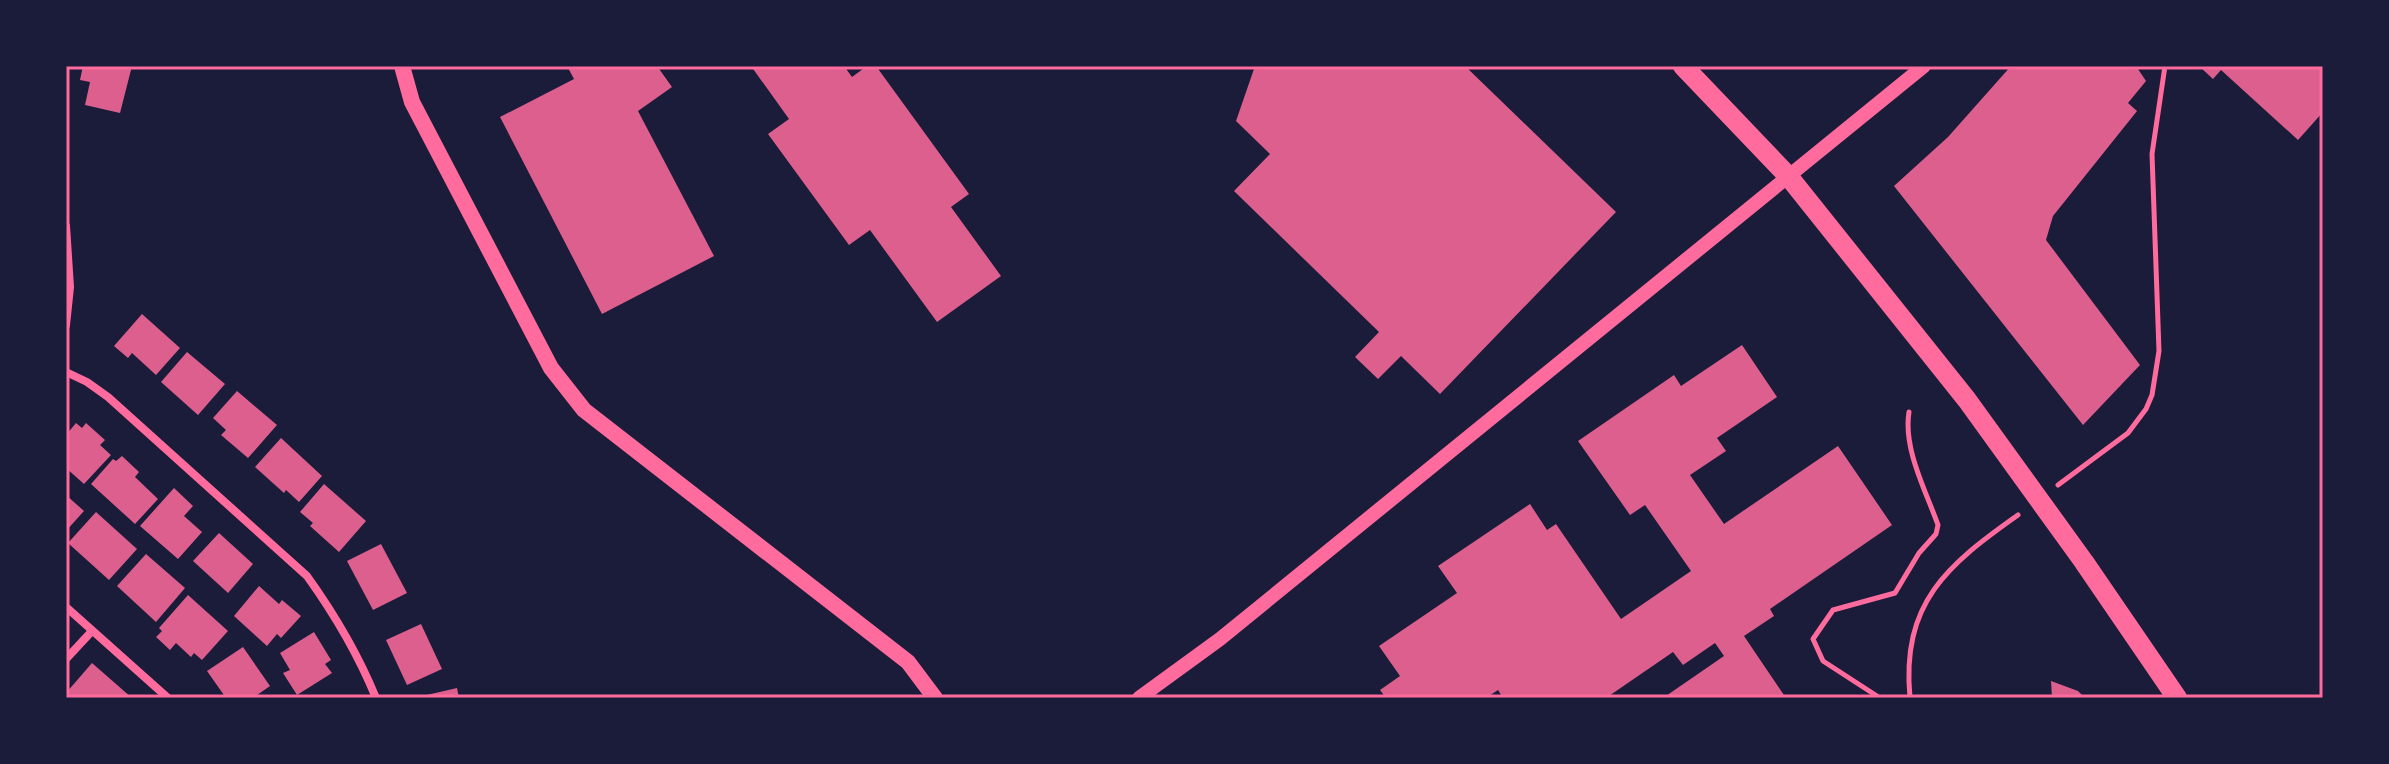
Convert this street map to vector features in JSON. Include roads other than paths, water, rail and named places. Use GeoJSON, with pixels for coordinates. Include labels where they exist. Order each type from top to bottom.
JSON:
{"type":"FeatureCollection","features":[{"type":"Feature","properties":{"kind":"main road"},"geometry":{"type":"LineString","coordinates":[[402,66],[412,102],[551,368],[584,410],[908,662],[935,698]]}},
{"type":"Feature","properties":{"kind":"main road"},"geometry":{"type":"LineString","coordinates":[[1683,66],[1789,177],[1967,400],[2177,698]]}},
{"type":"Feature","properties":{"kind":"street"},"geometry":{"type":"LineString","coordinates":[[1139,698],[1220,639],[1924,66]]}},
{"type":"Feature","properties":{"kind":"street"},"geometry":{"type":"LineString","coordinates":[[66,226],[70,287],[66,325]]}},
{"type":"Feature","properties":{"kind":"street"},"geometry":{"type":"LineString","coordinates":[[66,372],[108,397],[307,576],[363,666],[376,698]]}},
{"type":"Feature","properties":{"kind":"street"},"geometry":{"type":"LineString","coordinates":[[66,607],[168,698]]}},
{"type":"Feature","properties":{"kind":"street"},"geometry":{"type":"LineString","coordinates":[[66,659],[92,631]]}}]}
